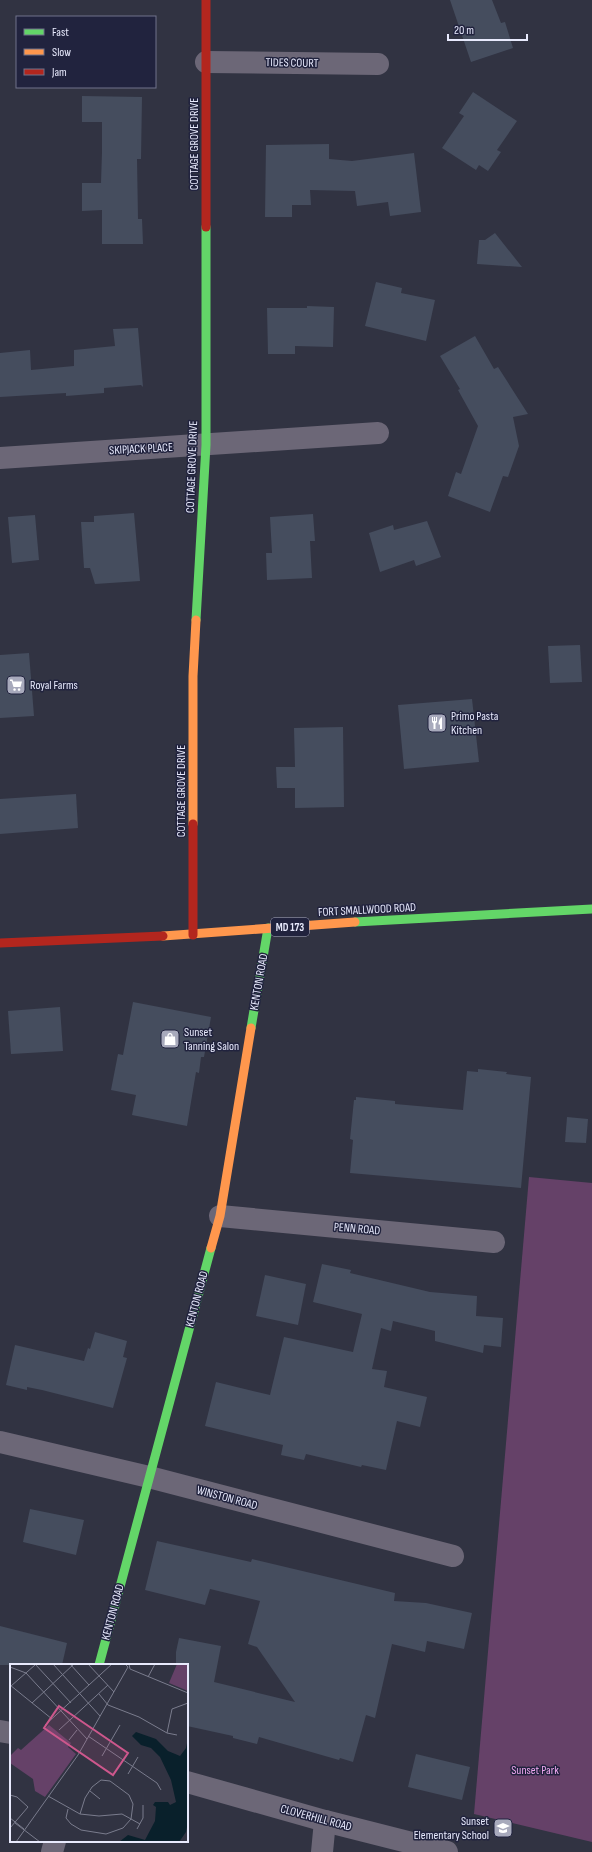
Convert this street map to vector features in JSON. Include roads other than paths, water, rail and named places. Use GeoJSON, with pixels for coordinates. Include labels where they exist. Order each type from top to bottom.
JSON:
{"type":"FeatureCollection","features":[{"type":"Feature","properties":{"kind":"street","name":"COTTAGE GROVE DRIVE"},"geometry":{"type":"LineString","coordinates":[[193,935],[193,676],[206,445],[206,0]]}},
{"type":"Feature","properties":{"kind":"street","name":"TIDES COURT"},"geometry":{"type":"LineString","coordinates":[[206,62],[378,64]]}},
{"type":"Feature","properties":{"kind":"street","name":"SKIPJACK PLACE"},"geometry":{"type":"LineString","coordinates":[[0,458],[378,433]]}},
{"type":"Feature","properties":{"kind":"street","name":"FORT SMALLWOOD ROAD"},"geometry":{"type":"LineString","coordinates":[[0,943],[193,935],[268,928],[592,909]]}},
{"type":"Feature","properties":{"kind":"street","name":"KENTON ROAD"},"geometry":{"type":"LineString","coordinates":[[99,1664],[220,1216],[268,928]]}},
{"type":"Feature","properties":{"kind":"street","name":"PENN ROAD"},"geometry":{"type":"LineString","coordinates":[[220,1216],[494,1242]]}},
{"type":"Feature","properties":{"kind":"street","name":"WINSTON ROAD"},"geometry":{"type":"LineString","coordinates":[[0,1442],[149,1477],[453,1556]]}},
{"type":"Feature","properties":{"kind":"street"},"geometry":{"type":"LineString","coordinates":[[0,1731],[10,1733]]}},
{"type":"Feature","properties":{"kind":"street","name":"CLOVERHILL ROAD"},"geometry":{"type":"LineString","coordinates":[[188,1782],[325,1821],[447,1852]]}},
{"type":"Feature","properties":{"kind":"street"},"geometry":{"type":"LineString","coordinates":[[322,1852],[325,1821]]}},
{"type":"Feature","properties":{"kind":"street"},"geometry":{"type":"LineString","coordinates":[[52,1852],[55,1842]]}},
{"type":"Feature","properties":{"kind":"place","name":"Royal Farms"},"geometry":{"type":"Point","coordinates":[16,685]}},
{"type":"Feature","properties":{"kind":"place","name":"Primo Pasta Kitchen"},"geometry":{"type":"Point","coordinates":[437,723]}},
{"type":"Feature","properties":{"kind":"place","name":"Sunset Tanning Salon"},"geometry":{"type":"Point","coordinates":[170,1039]}},
{"type":"Feature","properties":{"kind":"place","name":"Sunset Elementary School"},"geometry":{"type":"Point","coordinates":[503,1828]}},
{"type":"Feature","properties":{"kind":"park label","name":"Sunset Park"},"geometry":{"type":"Point","coordinates":[535,1770]}}]}
